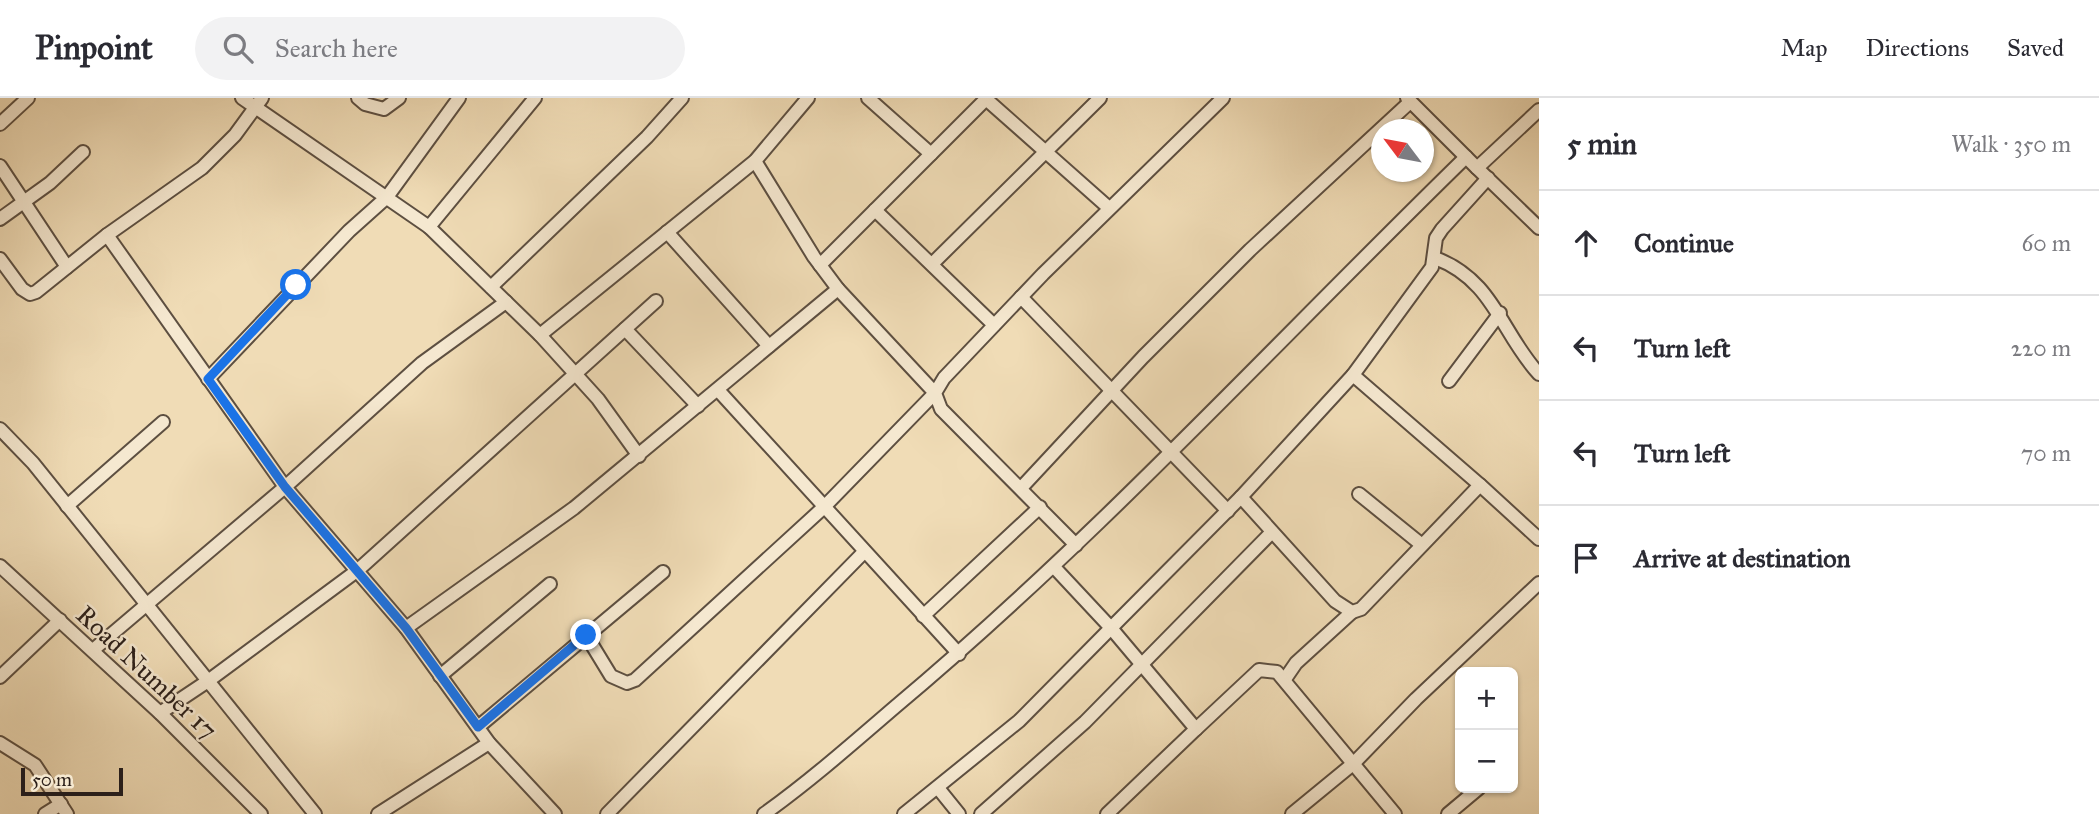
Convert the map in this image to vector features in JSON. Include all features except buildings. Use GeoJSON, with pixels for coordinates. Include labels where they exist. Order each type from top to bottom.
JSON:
{"type":"FeatureCollection","features":[{"type":"Feature","properties":{"kind":"street"},"geometry":{"type":"LineString","coordinates":[[0,124],[28,98]]}},
{"type":"Feature","properties":{"kind":"street"},"geometry":{"type":"LineString","coordinates":[[242,98],[259,102],[429,227],[540,334],[576,373],[639,456]]}},
{"type":"Feature","properties":{"kind":"street"},"geometry":{"type":"LineString","coordinates":[[358,98],[365,104],[384,110],[399,98]]}},
{"type":"Feature","properties":{"kind":"street"},"geometry":{"type":"LineString","coordinates":[[208,379],[322,258],[387,197],[459,98]]}},
{"type":"Feature","properties":{"kind":"street"},"geometry":{"type":"LineString","coordinates":[[429,227],[535,98]]}},
{"type":"Feature","properties":{"kind":"street"},"geometry":{"type":"LineString","coordinates":[[491,287],[647,137],[682,98]]}},
{"type":"Feature","properties":{"kind":"street"},"geometry":{"type":"LineString","coordinates":[[540,334],[755,161],[808,98]]}},
{"type":"Feature","properties":{"kind":"street"},"geometry":{"type":"LineString","coordinates":[[869,98],[931,154]]}},
{"type":"Feature","properties":{"kind":"street"},"geometry":{"type":"LineString","coordinates":[[932,264],[1100,98]]}},
{"type":"Feature","properties":{"kind":"street"},"geometry":{"type":"LineString","coordinates":[[586,635],[611,676],[627,683],[635,680],[824,507],[935,393],[944,378],[1021,297],[1223,98]]}},
{"type":"Feature","properties":{"kind":"street"},"geometry":{"type":"LineString","coordinates":[[820,265],[987,99],[1109,208]]}},
{"type":"Feature","properties":{"kind":"street"},"geometry":{"type":"LineString","coordinates":[[1022,487],[1251,250],[1409,100],[1539,228]]}},
{"type":"Feature","properties":{"kind":"street"},"geometry":{"type":"LineString","coordinates":[[0,259],[22,289],[30,294],[36,292],[107,235],[202,169],[235,135],[259,102]]}},
{"type":"Feature","properties":{"kind":"street"},"geometry":{"type":"LineString","coordinates":[[1477,168],[1539,110]]}},
{"type":"Feature","properties":{"kind":"street"},"geometry":{"type":"LineString","coordinates":[[0,219],[51,183],[83,152]]}},
{"type":"Feature","properties":{"kind":"street"},"geometry":{"type":"LineString","coordinates":[[764,814],[805,784],[958,654],[1054,567],[1466,157]]}},
{"type":"Feature","properties":{"kind":"street"},"geometry":{"type":"LineString","coordinates":[[755,161],[838,289],[935,393],[942,409],[1022,487],[1076,545]]}},
{"type":"Feature","properties":{"kind":"street"},"geometry":{"type":"LineString","coordinates":[[0,166],[67,267]]}},
{"type":"Feature","properties":{"kind":"street"},"geometry":{"type":"LineString","coordinates":[[904,814],[1019,721],[1241,497],[1353,375],[1432,267],[1434,247],[1442,229],[1488,178]]}},
{"type":"Feature","properties":{"kind":"street"},"geometry":{"type":"LineString","coordinates":[[875,210],[994,325]]}},
{"type":"Feature","properties":{"kind":"street"},"geometry":{"type":"LineString","coordinates":[[667,232],[769,346]]}},
{"type":"Feature","properties":{"kind":"street"},"geometry":{"type":"LineString","coordinates":[[107,235],[285,487],[406,628],[489,743],[550,812]]}},
{"type":"Feature","properties":{"kind":"street"},"geometry":{"type":"LineString","coordinates":[[1435,258],[1458,270],[1493,301],[1516,346],[1539,374]]}},
{"type":"Feature","properties":{"kind":"street"},"geometry":{"type":"LineString","coordinates":[[406,628],[574,508],[838,289]]}},
{"type":"Feature","properties":{"kind":"street"},"geometry":{"type":"LineString","coordinates":[[1021,297],[1228,511]]}},
{"type":"Feature","properties":{"kind":"street"},"geometry":{"type":"LineString","coordinates":[[160,713],[208,681],[358,570],[656,301]]}},
{"type":"Feature","properties":{"kind":"street"},"geometry":{"type":"LineString","coordinates":[[93,650],[285,487],[422,363],[506,302]]}},
{"type":"Feature","properties":{"kind":"street"},"geometry":{"type":"LineString","coordinates":[[1449,381],[1500,313]]}},
{"type":"Feature","properties":{"kind":"street"},"geometry":{"type":"LineString","coordinates":[[625,329],[698,406]]}},
{"type":"Feature","properties":{"kind":"street"},"geometry":{"type":"LineString","coordinates":[[1353,375],[1539,539]]}},
{"type":"Feature","properties":{"kind":"street"},"geometry":{"type":"LineString","coordinates":[[718,390],[958,654]]}},
{"type":"Feature","properties":{"kind":"street"},"geometry":{"type":"LineString","coordinates":[[67,506],[163,422]]}},
{"type":"Feature","properties":{"kind":"street"},"geometry":{"type":"LineString","coordinates":[[0,429],[67,506],[315,814]]}},
{"type":"Feature","properties":{"kind":"street"},"geometry":{"type":"LineString","coordinates":[[1286,679],[1296,663],[1352,612],[1361,609],[1480,485]]}},
{"type":"Feature","properties":{"kind":"street"},"geometry":{"type":"LineString","coordinates":[[1359,494],[1422,545]]}},
{"type":"Feature","properties":{"kind":"street"},"geometry":{"type":"LineString","coordinates":[[1241,497],[1343,609],[1352,612]]}},
{"type":"Feature","properties":{"kind":"street"},"geometry":{"type":"LineString","coordinates":[[923,616],[1040,507]]}},
{"type":"Feature","properties":{"kind":"street"},"geometry":{"type":"LineString","coordinates":[[981,814],[1084,722],[1272,532]]}},
{"type":"Feature","properties":{"kind":"street"},"geometry":{"type":"LineString","coordinates":[[607,814],[864,552]]}},
{"type":"Feature","properties":{"kind":"street","name":"Road Number 17"},"geometry":{"type":"LineString","coordinates":[[0,566],[160,713],[261,814]]}},
{"type":"Feature","properties":{"kind":"street"},"geometry":{"type":"LineString","coordinates":[[1054,567],[1111,628],[1196,729]]}},
{"type":"Feature","properties":{"kind":"street"},"geometry":{"type":"LineString","coordinates":[[478,727],[663,572]]}},
{"type":"Feature","properties":{"kind":"street"},"geometry":{"type":"LineString","coordinates":[[1292,814],[1354,763],[1416,699],[1539,583]]}},
{"type":"Feature","properties":{"kind":"street"},"geometry":{"type":"LineString","coordinates":[[440,676],[550,584]]}},
{"type":"Feature","properties":{"kind":"street"},"geometry":{"type":"LineString","coordinates":[[0,677],[60,620]]}},
{"type":"Feature","properties":{"kind":"street"},"geometry":{"type":"LineString","coordinates":[[1107,814],[1259,670],[1269,669],[1286,679],[1395,814]]}},
{"type":"Feature","properties":{"kind":"street"},"geometry":{"type":"LineString","coordinates":[[0,743],[35,765],[64,809],[45,814]]}},
{"type":"Feature","properties":{"kind":"street"},"geometry":{"type":"LineString","coordinates":[[378,814],[489,743]]}},
{"type":"Feature","properties":{"kind":"street"},"geometry":{"type":"LineString","coordinates":[[938,788],[959,814]]}},
{"type":"Feature","properties":{"kind":"street"},"geometry":{"type":"LineString","coordinates":[[1448,814],[1473,793]]}},
{"type":"Feature","properties":{"kind":"route"},"geometry":{"type":"LineString","coordinates":[[296,285],[208,379],[285,487],[406,628],[478,727],[586,635]]}}]}
